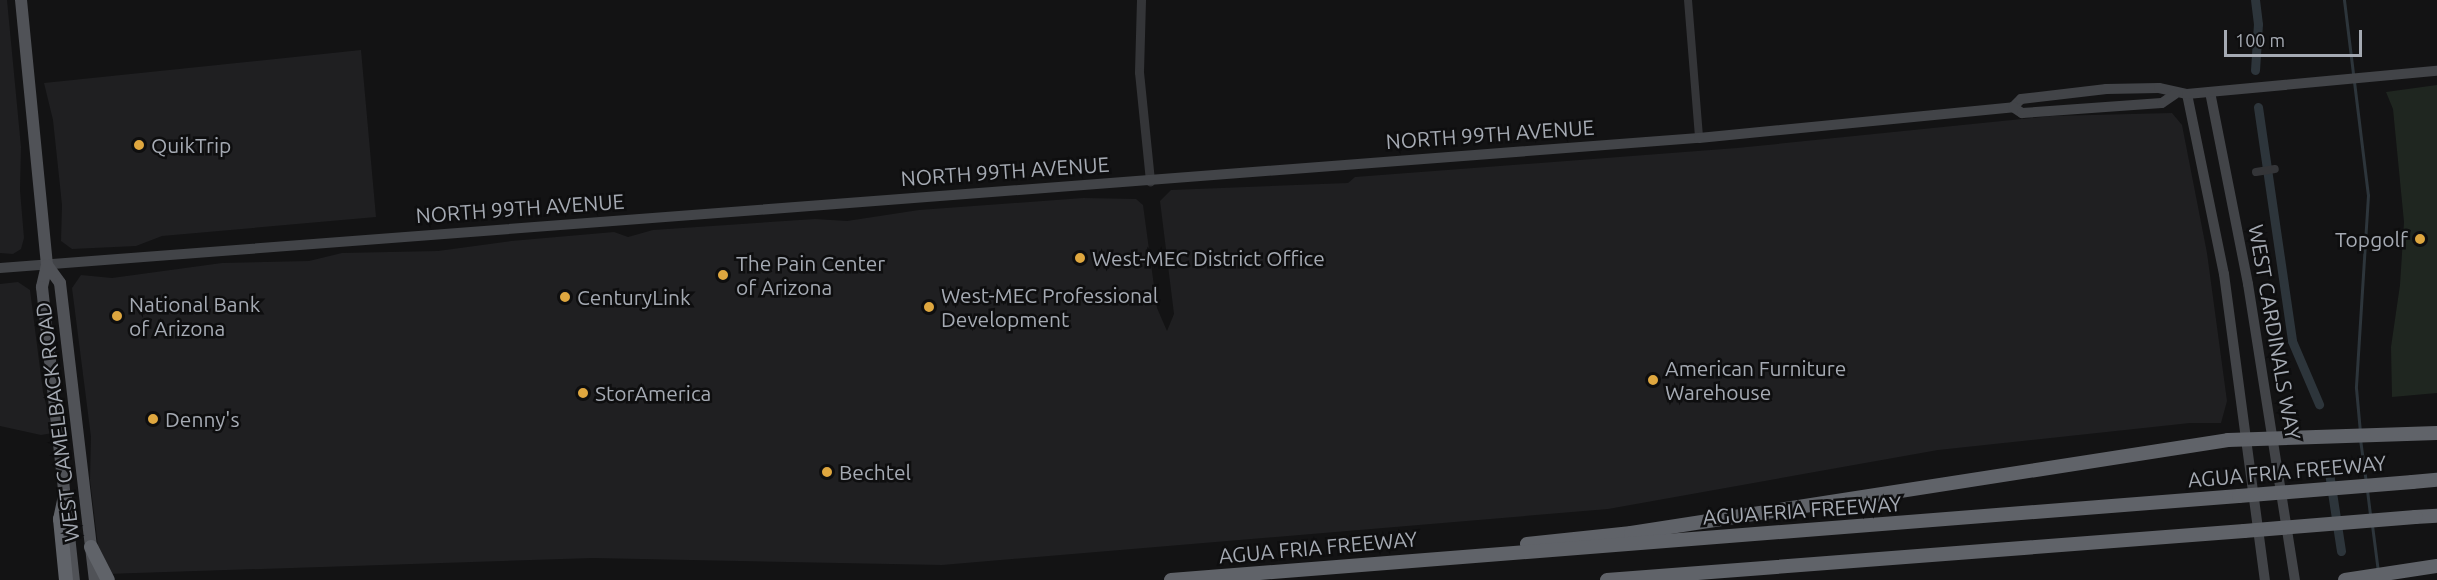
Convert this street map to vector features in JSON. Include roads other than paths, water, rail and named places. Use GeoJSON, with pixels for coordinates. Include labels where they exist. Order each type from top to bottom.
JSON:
{"type":"FeatureCollection","features":[{"type":"Feature","properties":{"kind":"highway"},"geometry":{"type":"LineString","coordinates":[[1448,558],[2246,438],[2437,433]]}},
{"type":"Feature","properties":{"kind":"highway","name":"AGUA FRIA FREEWAY"},"geometry":{"type":"LineString","coordinates":[[1171,580],[2437,480]]}},
{"type":"Feature","properties":{"kind":"highway"},"geometry":{"type":"LineString","coordinates":[[64,496],[60,519],[66,580]]}},
{"type":"Feature","properties":{"kind":"highway"},"geometry":{"type":"LineString","coordinates":[[1607,580],[2437,516]]}},
{"type":"Feature","properties":{"kind":"highway"},"geometry":{"type":"LineString","coordinates":[[91,547],[108,580]]}},
{"type":"Feature","properties":{"kind":"highway"},"geometry":{"type":"LineString","coordinates":[[2354,578],[2437,566]]}},
{"type":"Feature","properties":{"kind":"main road","name":"WEST CAMELBACK ROAD"},"geometry":{"type":"LineString","coordinates":[[21,0],[47,265],[42,287],[74,580]]}},
{"type":"Feature","properties":{"kind":"main road","name":"NORTH 99TH AVENUE"},"geometry":{"type":"LineString","coordinates":[[2013,107],[2021,99],[2106,89],[2159,88],[2175,94],[2187,94],[2437,71]]}},
{"type":"Feature","properties":{"kind":"main road","name":"WEST CARDINALS WAY"},"geometry":{"type":"LineString","coordinates":[[2210,92],[2273,437],[2295,580]]}},
{"type":"Feature","properties":{"kind":"main road","name":"NORTH 99TH AVENUE"},"geometry":{"type":"LineString","coordinates":[[0,268],[1699,138],[2013,107],[2022,113],[2162,104],[2175,94]]}},
{"type":"Feature","properties":{"kind":"main road","name":"WEST CARDINALS WAY"},"geometry":{"type":"LineString","coordinates":[[2187,94],[2224,274],[2265,580]]}},
{"type":"Feature","properties":{"kind":"main road","name":"WEST CAMELBACK ROAD"},"geometry":{"type":"LineString","coordinates":[[47,265],[60,283],[95,580]]}},
{"type":"Feature","properties":{"kind":"street"},"geometry":{"type":"LineString","coordinates":[[1141,0],[1139,72],[1150,181]]}},
{"type":"Feature","properties":{"kind":"street"},"geometry":{"type":"LineString","coordinates":[[1688,0],[1699,138]]}},
{"type":"Feature","properties":{"kind":"street"},"geometry":{"type":"LineString","coordinates":[[2258,171],[2275,169]]}},
{"type":"Feature","properties":{"kind":"waterway"},"geometry":{"type":"LineString","coordinates":[[2255,0],[2258,24],[2255,70]]}},
{"type":"Feature","properties":{"kind":"waterway"},"geometry":{"type":"LineString","coordinates":[[2344,0],[2368,195],[2356,388],[2360,432]]}},
{"type":"Feature","properties":{"kind":"waterway"},"geometry":{"type":"LineString","coordinates":[[2258,107],[2292,341],[2319,404]]}},
{"type":"Feature","properties":{"kind":"waterway"},"geometry":{"type":"LineString","coordinates":[[2360,439],[2366,483]]}},
{"type":"Feature","properties":{"kind":"waterway"},"geometry":{"type":"LineString","coordinates":[[2328,466],[2341,551]]}},
{"type":"Feature","properties":{"kind":"waterway"},"geometry":{"type":"LineString","coordinates":[[2367,490],[2370,516]]}},
{"type":"Feature","properties":{"kind":"waterway"},"geometry":{"type":"LineString","coordinates":[[2372,525],[2378,572]]}},
{"type":"Feature","properties":{"kind":"place","name":"QuikTrip"},"geometry":{"type":"Point","coordinates":[139,145]}},
{"type":"Feature","properties":{"kind":"place","name":"Topgolf"},"geometry":{"type":"Point","coordinates":[2420,239]}},
{"type":"Feature","properties":{"kind":"place","name":"West-MEC District Office"},"geometry":{"type":"Point","coordinates":[1080,258]}},
{"type":"Feature","properties":{"kind":"place","name":"The Pain Center of Arizona"},"geometry":{"type":"Point","coordinates":[723,275]}},
{"type":"Feature","properties":{"kind":"place","name":"CenturyLink"},"geometry":{"type":"Point","coordinates":[565,297]}},
{"type":"Feature","properties":{"kind":"place","name":"West-MEC Professional Development"},"geometry":{"type":"Point","coordinates":[929,307]}},
{"type":"Feature","properties":{"kind":"place","name":"National Bank of Arizona"},"geometry":{"type":"Point","coordinates":[117,316]}},
{"type":"Feature","properties":{"kind":"place","name":"American Furniture Warehouse"},"geometry":{"type":"Point","coordinates":[1653,380]}},
{"type":"Feature","properties":{"kind":"place","name":"StorAmerica"},"geometry":{"type":"Point","coordinates":[583,393]}},
{"type":"Feature","properties":{"kind":"place","name":"Denny's"},"geometry":{"type":"Point","coordinates":[153,419]}},
{"type":"Feature","properties":{"kind":"place","name":"Bechtel"},"geometry":{"type":"Point","coordinates":[827,472]}}]}
